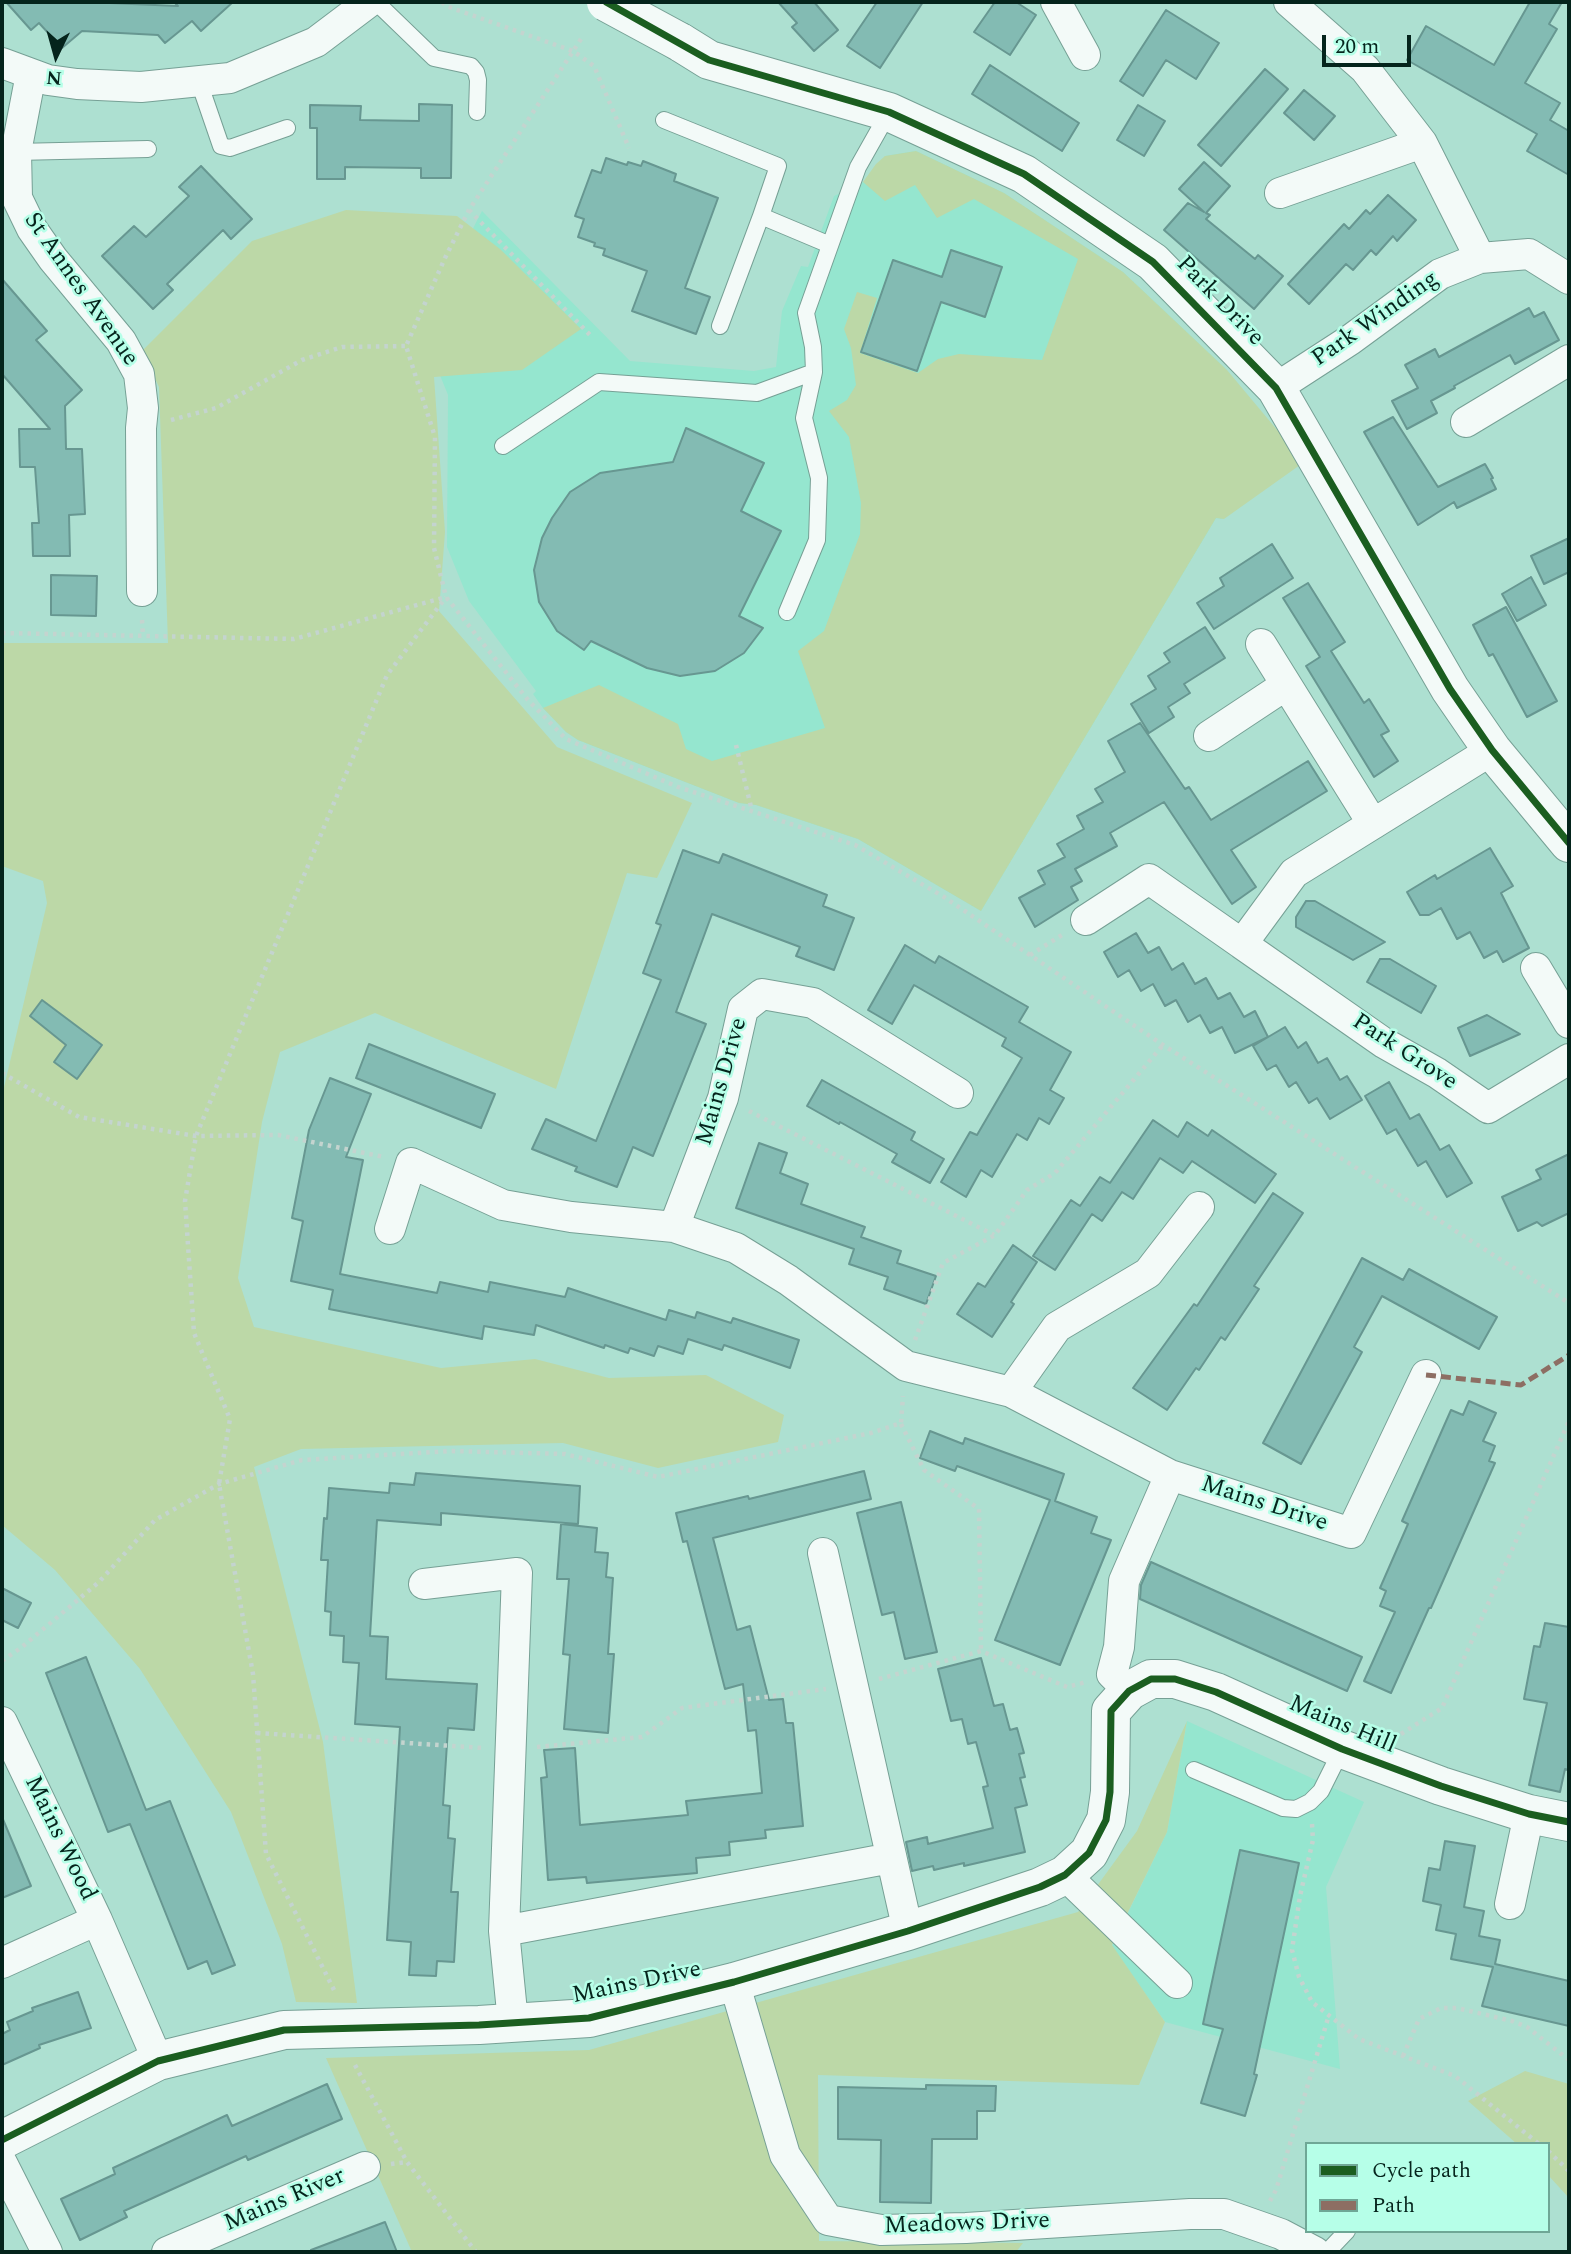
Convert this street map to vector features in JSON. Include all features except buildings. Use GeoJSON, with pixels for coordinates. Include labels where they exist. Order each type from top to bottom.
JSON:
{"type":"FeatureCollection","features":[{"type":"Feature","properties":{"kind":"street"},"geometry":{"type":"LineString","coordinates":[[2,64],[48,80],[77,84],[141,87],[230,78],[316,42],[369,2]]}},
{"type":"Feature","properties":{"kind":"street","name":"Park Drive"},"geometry":{"type":"LineString","coordinates":[[606,2],[709,60],[889,112],[1024,174],[1153,262],[1276,388],[1450,689],[1492,750],[1569,843]]}},
{"type":"Feature","properties":{"kind":"street"},"geometry":{"type":"LineString","coordinates":[[1056,2],[1085,55]]}},
{"type":"Feature","properties":{"kind":"street"},"geometry":{"type":"LineString","coordinates":[[1289,2],[1365,69],[1422,143],[1480,258]]}},
{"type":"Feature","properties":{"kind":"street","name":"St Annes Avenue"},"geometry":{"type":"LineString","coordinates":[[31,74],[16,152],[17,198],[32,229],[53,260],[121,341],[139,374],[143,408],[142,591]]}},
{"type":"Feature","properties":{"kind":"street"},"geometry":{"type":"LineString","coordinates":[[1280,193],[1422,143]]}},
{"type":"Feature","properties":{"kind":"street","name":"Park Winding"},"geometry":{"type":"LineString","coordinates":[[1276,388],[1350,340],[1440,274],[1480,258],[1529,254],[1569,279]]}},
{"type":"Feature","properties":{"kind":"street"},"geometry":{"type":"LineString","coordinates":[[1466,422],[1569,360]]}},
{"type":"Feature","properties":{"kind":"street"},"geometry":{"type":"LineString","coordinates":[[1261,644],[1373,824]]}},
{"type":"Feature","properties":{"kind":"street"},"geometry":{"type":"LineString","coordinates":[[1209,736],[1286,685]]}},
{"type":"Feature","properties":{"kind":"street"},"geometry":{"type":"LineString","coordinates":[[1242,944],[1294,873],[1492,750]]}},
{"type":"Feature","properties":{"kind":"street","name":"Park Grove"},"geometry":{"type":"LineString","coordinates":[[1086,920],[1149,879],[1384,1043],[1437,1073],[1488,1108],[1569,1059]]}},
{"type":"Feature","properties":{"kind":"street"},"geometry":{"type":"LineString","coordinates":[[1536,968],[1569,1023]]}},
{"type":"Feature","properties":{"kind":"street","name":"Mains Drive"},"geometry":{"type":"LineString","coordinates":[[674,1227],[723,1098],[743,1009],[762,994],[813,1003],[958,1093]]}},
{"type":"Feature","properties":{"kind":"street"},"geometry":{"type":"LineString","coordinates":[[390,1229],[411,1163]]}},
{"type":"Feature","properties":{"kind":"street","name":"Mains Drive"},"geometry":{"type":"LineString","coordinates":[[411,1163],[503,1205],[570,1217],[674,1227],[736,1248],[788,1280],[906,1366],[1012,1392],[1170,1475],[1351,1533],[1426,1375]]}},
{"type":"Feature","properties":{"kind":"street"},"geometry":{"type":"LineString","coordinates":[[1012,1392],[1057,1327],[1148,1273],[1199,1207]]}},
{"type":"Feature","properties":{"kind":"street","name":"Mains Drive"},"geometry":{"type":"LineString","coordinates":[[2,2140],[158,2061],[284,2030],[479,2025],[589,2018],[734,1982],[908,1931],[1040,1887],[1065,1875],[1089,1853],[1106,1819],[1111,1792],[1124,1581],[1170,1475]]}},
{"type":"Feature","properties":{"kind":"street"},"geometry":{"type":"LineString","coordinates":[[822,1553],[908,1931]]}},
{"type":"Feature","properties":{"kind":"street"},"geometry":{"type":"LineString","coordinates":[[424,1584],[517,1573],[505,1931],[513,2022]]}},
{"type":"Feature","properties":{"kind":"street","name":"Mains Hill"},"geometry":{"type":"LineString","coordinates":[[1117,1692],[1151,1679],[1175,1679],[1216,1692],[1353,1753],[1441,1786],[1529,1814],[1569,1822]]}},
{"type":"Feature","properties":{"kind":"street","name":"Mains Wood"},"geometry":{"type":"LineString","coordinates":[[2,1721],[97,1920],[158,2061]]}},
{"type":"Feature","properties":{"kind":"street"},"geometry":{"type":"LineString","coordinates":[[1510,1904],[1529,1814]]}},
{"type":"Feature","properties":{"kind":"street"},"geometry":{"type":"LineString","coordinates":[[505,1931],[891,1858]]}},
{"type":"Feature","properties":{"kind":"street"},"geometry":{"type":"LineString","coordinates":[[1065,1875],[1177,1983]]}},
{"type":"Feature","properties":{"kind":"street","name":"Mains Wood"},"geometry":{"type":"LineString","coordinates":[[2,1963],[97,1920]]}},
{"type":"Feature","properties":{"kind":"street","name":"Meadows Drive"},"geometry":{"type":"LineString","coordinates":[[734,1982],[785,2155],[828,2220],[881,2230],[1224,2214],[1281,2234],[1315,2252]]}},
{"type":"Feature","properties":{"kind":"street"},"geometry":{"type":"LineString","coordinates":[[2,2163],[47,2252]]}},
{"type":"Feature","properties":{"kind":"street","name":"Mains River"},"geometry":{"type":"LineString","coordinates":[[167,2252],[365,2167]]}},
{"type":"Feature","properties":{"kind":"lane"},"geometry":{"type":"LineString","coordinates":[[376,2],[434,58],[471,66],[478,80],[477,112]]}},
{"type":"Feature","properties":{"kind":"lane"},"geometry":{"type":"LineString","coordinates":[[199,82],[221,146],[230,148],[287,128]]}},
{"type":"Feature","properties":{"kind":"lane"},"geometry":{"type":"LineString","coordinates":[[787,612],[817,540],[819,478],[804,418],[814,372],[813,347],[806,313],[858,167],[889,112]]}},
{"type":"Feature","properties":{"kind":"lane"},"geometry":{"type":"LineString","coordinates":[[664,120],[778,166],[720,326]]}},
{"type":"Feature","properties":{"kind":"lane"},"geometry":{"type":"LineString","coordinates":[[16,152],[148,149]]}},
{"type":"Feature","properties":{"kind":"lane"},"geometry":{"type":"LineString","coordinates":[[761,216],[830,245]]}},
{"type":"Feature","properties":{"kind":"lane"},"geometry":{"type":"LineString","coordinates":[[503,446],[599,382],[757,393],[814,372]]}},
{"type":"Feature","properties":{"kind":"lane"},"geometry":{"type":"LineString","coordinates":[[1194,1770],[1283,1808],[1296,1809],[1310,1802],[1353,1753]]}},
{"type":"Feature","properties":{"kind":"lane"},"geometry":{"type":"LineString","coordinates":[[1327,2252],[1345,2233]]}},
{"type":"Feature","properties":{"kind":"path"},"geometry":{"type":"LineString","coordinates":[[442,2],[446,6],[573,51],[594,66],[629,148]]}},
{"type":"Feature","properties":{"kind":"path"},"geometry":{"type":"LineString","coordinates":[[581,39],[469,210],[406,346],[435,437],[434,548],[446,597],[528,700],[566,739],[678,787],[855,845],[944,897],[1163,1045],[1569,1303]]}},
{"type":"Feature","properties":{"kind":"path"},"geometry":{"type":"LineString","coordinates":[[469,210],[591,336]]}},
{"type":"Feature","properties":{"kind":"path"},"geometry":{"type":"LineString","coordinates":[[141,428],[216,408],[302,360],[342,348],[406,346]]}},
{"type":"Feature","properties":{"kind":"path"},"geometry":{"type":"LineString","coordinates":[[2,633],[294,639],[446,597]]}},
{"type":"Feature","properties":{"kind":"path"},"geometry":{"type":"LineString","coordinates":[[334,1990],[266,1854],[253,1674],[219,1484],[230,1419],[194,1333],[185,1201],[196,1136],[387,675],[446,597]]}},
{"type":"Feature","properties":{"kind":"path"},"geometry":{"type":"LineString","coordinates":[[736,745],[752,812]]}},
{"type":"Feature","properties":{"kind":"path"},"geometry":{"type":"LineString","coordinates":[[1030,955],[1086,920]]}},
{"type":"Feature","properties":{"kind":"path"},"geometry":{"type":"LineString","coordinates":[[981,1651],[979,1509],[924,1470],[901,1423],[906,1366],[943,1262],[995,1235],[1027,1190],[1055,1172],[1163,1045]]}},
{"type":"Feature","properties":{"kind":"path"},"geometry":{"type":"LineString","coordinates":[[2,1073],[79,1117],[196,1136],[278,1135],[411,1163]]}},
{"type":"Feature","properties":{"kind":"path"},"geometry":{"type":"LineString","coordinates":[[723,1098],[995,1235]]}},
{"type":"Feature","properties":{"kind":"path"},"geometry":{"type":"LineString","coordinates":[[1353,1753],[1442,1708],[1569,1421]]}},
{"type":"Feature","properties":{"kind":"path"},"geometry":{"type":"LineString","coordinates":[[2,1661],[99,1582],[155,1520],[219,1484],[302,1460],[450,1451],[565,1454],[658,1477],[858,1436],[901,1423]]}},
{"type":"Feature","properties":{"kind":"path"},"geometry":{"type":"LineString","coordinates":[[257,1733],[510,1749],[642,1737],[682,1708],[852,1686],[981,1651],[1067,1687],[1117,1692]]}},
{"type":"Feature","properties":{"kind":"path"},"geometry":{"type":"LineString","coordinates":[[1310,1802],[1312,1840],[1292,1950],[1298,1977],[1312,2002],[1359,2039],[1455,2076],[1537,2142]]}},
{"type":"Feature","properties":{"kind":"path"},"geometry":{"type":"LineString","coordinates":[[1403,2056],[1419,2019],[1441,2008],[1457,2008],[1527,2027],[1569,2060]]}},
{"type":"Feature","properties":{"kind":"path"},"geometry":{"type":"LineString","coordinates":[[1257,2227],[1276,2190],[1329,2015]]}},
{"type":"Feature","properties":{"kind":"path"},"geometry":{"type":"LineString","coordinates":[[355,2065],[407,2162],[476,2252]]}},
{"type":"Feature","properties":{"kind":"path"},"geometry":{"type":"LineString","coordinates":[[1550,2153],[1569,2171]]}},
{"type":"Feature","properties":{"kind":"shaded area"},"geometry":{"type":"Polygon","coordinates":[[[916,151],[1004,193],[1123,272],[1227,370],[1224,519],[1216,518],[981,911],[858,839],[756,805],[739,803],[578,740],[566,732],[543,708],[533,694],[536,691],[469,601],[447,547],[448,395],[431,353],[467,240],[482,211],[630,361],[754,371],[776,367],[782,311],[801,266],[808,267],[834,196],[863,182],[885,156],[916,151]]]}},
{"type":"Feature","properties":{"kind":"shaded area"},"geometry":{"type":"Polygon","coordinates":[[[916,151],[1004,193],[1123,272],[1227,370],[1283,437],[1300,465],[1224,519],[1216,518],[981,911],[858,839],[756,805],[739,803],[578,740],[566,732],[543,708],[599,685],[678,724],[686,749],[712,761],[825,728],[798,651],[824,631],[860,534],[861,503],[849,437],[829,411],[847,400],[856,385],[851,348],[844,329],[857,292],[877,298],[860,353],[918,373],[938,359],[959,354],[1042,360],[1078,259],[974,199],[937,218],[915,185],[885,201],[863,182],[885,156],[916,151]]]}},
{"type":"Feature","properties":{"kind":"shaded area"},"geometry":{"type":"Polygon","coordinates":[[[346,210],[457,216],[500,249],[581,329],[522,370],[434,377],[445,532],[439,611],[557,747],[692,803],[657,878],[627,873],[556,1089],[375,1013],[280,1052],[262,1122],[238,1278],[254,1327],[441,1368],[535,1359],[609,1378],[706,1375],[784,1415],[778,1442],[658,1468],[563,1443],[301,1449],[254,1467],[323,1742],[357,2003],[296,2002],[282,1944],[231,1812],[140,1669],[55,1570],[2,1525],[2,1096],[47,903],[43,881],[2,866],[2,643],[168,643],[159,387],[142,351],[252,241],[346,210]]]}},
{"type":"Feature","properties":{"kind":"shaded area"},"geometry":{"type":"Polygon","coordinates":[[[1187,1721],[1364,1802],[1326,1887],[1340,2069],[1165,2022],[1112,1946],[1167,1832],[1187,1721]]]}},
{"type":"Feature","properties":{"kind":"shaded area"},"geometry":{"type":"Polygon","coordinates":[[[1187,1721],[1167,1832],[1112,1945],[1165,2022],[1139,2085],[818,2075],[819,2241],[1023,2243],[1016,2252],[412,2252],[326,2058],[589,2050],[1078,1912],[1137,1831],[1187,1721]]]}},
{"type":"Feature","properties":{"kind":"shaded area"},"geometry":{"type":"Polygon","coordinates":[[[1525,2071],[1569,2084],[1569,2198],[1550,2177],[1550,2142],[1515,2142],[1468,2101],[1525,2071]]]}},
{"type":"Feature","properties":{"kind":"marked path"},"geometry":{"type":"LineString","coordinates":[[1426,1375],[1521,1385],[1569,1355]]}},
{"type":"Feature","properties":{"kind":"cycle path"},"geometry":{"type":"LineString","coordinates":[[606,2],[709,60],[889,112],[1024,174],[1153,262],[1276,388],[1450,689],[1492,750],[1569,843]]}},
{"type":"Feature","properties":{"kind":"cycle path"},"geometry":{"type":"LineString","coordinates":[[2,2140],[158,2061],[284,2030],[479,2025],[589,2018],[734,1982],[908,1931],[1040,1887],[1065,1875],[1089,1853],[1106,1820],[1110,1792],[1111,1711],[1129,1691],[1151,1679],[1175,1679],[1216,1692],[1342,1749],[1441,1786],[1529,1814],[1569,1822]]}}]}
